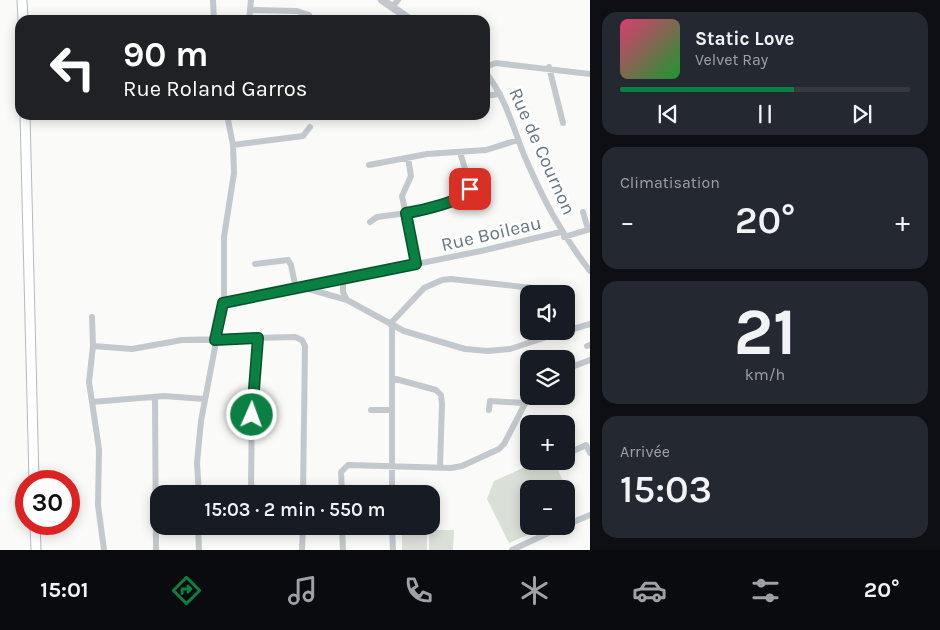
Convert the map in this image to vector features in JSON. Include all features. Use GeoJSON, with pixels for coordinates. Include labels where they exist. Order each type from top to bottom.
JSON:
{"type":"FeatureCollection","features":[{"type":"Feature","properties":{"kind":"main road"},"geometry":{"type":"LineString","coordinates":[[22,0],[23,15]]}},
{"type":"Feature","properties":{"kind":"main road"},"geometry":{"type":"LineString","coordinates":[[25,120],[34,470]]}},
{"type":"Feature","properties":{"kind":"main road"},"geometry":{"type":"LineString","coordinates":[[35,535],[36,550]]}},
{"type":"Feature","properties":{"kind":"street"},"geometry":{"type":"LineString","coordinates":[[213,0],[214,15]]}},
{"type":"Feature","properties":{"kind":"street"},"geometry":{"type":"LineString","coordinates":[[250,15],[251,0]]}},
{"type":"Feature","properties":{"kind":"street"},"geometry":{"type":"LineString","coordinates":[[382,0],[403,15]]}},
{"type":"Feature","properties":{"kind":"street"},"geometry":{"type":"LineString","coordinates":[[392,8],[398,0]]}},
{"type":"Feature","properties":{"kind":"street"},"geometry":{"type":"LineString","coordinates":[[250,10],[297,11],[309,15]]}},
{"type":"Feature","properties":{"kind":"street"},"geometry":{"type":"LineString","coordinates":[[490,65],[496,63],[549,67],[590,74]]}},
{"type":"Feature","properties":{"kind":"street"},"geometry":{"type":"LineString","coordinates":[[549,67],[563,123]]}},
{"type":"Feature","properties":{"kind":"street","name":"Rue de Cournon"},"geometry":{"type":"LineString","coordinates":[[490,79],[500,94],[518,140],[562,234],[587,264],[590,271]]}},
{"type":"Feature","properties":{"kind":"street"},"geometry":{"type":"LineString","coordinates":[[490,95],[500,94]]}},
{"type":"Feature","properties":{"kind":"street"},"geometry":{"type":"LineString","coordinates":[[198,485],[197,463],[204,399],[223,303],[224,237],[234,173],[233,145],[228,120]]}},
{"type":"Feature","properties":{"kind":"street"},"geometry":{"type":"LineString","coordinates":[[233,145],[303,136],[310,127]]}},
{"type":"Feature","properties":{"kind":"street"},"geometry":{"type":"LineString","coordinates":[[369,165],[426,154],[486,150],[518,140]]}},
{"type":"Feature","properties":{"kind":"street"},"geometry":{"type":"LineString","coordinates":[[370,222],[377,217],[428,209],[469,192],[470,186],[460,152]]}},
{"type":"Feature","properties":{"kind":"street"},"geometry":{"type":"LineString","coordinates":[[408,158],[411,176],[402,192],[416,264]]}},
{"type":"Feature","properties":{"kind":"street"},"geometry":{"type":"LineString","coordinates":[[583,212],[589,229]]}},
{"type":"Feature","properties":{"kind":"street","name":"Rue Boileau"},"geometry":{"type":"LineString","coordinates":[[223,303],[589,229]]}},
{"type":"Feature","properties":{"kind":"street"},"geometry":{"type":"LineString","coordinates":[[255,264],[288,260],[291,265],[296,289]]}},
{"type":"Feature","properties":{"kind":"street"},"geometry":{"type":"LineString","coordinates":[[343,279],[347,300]]}},
{"type":"Feature","properties":{"kind":"street"},"geometry":{"type":"LineString","coordinates":[[392,485],[391,325],[424,288],[446,279],[520,287]]}},
{"type":"Feature","properties":{"kind":"street"},"geometry":{"type":"LineString","coordinates":[[328,293],[329,282]]}},
{"type":"Feature","properties":{"kind":"street"},"geometry":{"type":"LineString","coordinates":[[304,288],[328,293],[347,300],[391,325],[446,344],[488,351],[510,349],[539,340]]}},
{"type":"Feature","properties":{"kind":"street"},"geometry":{"type":"LineString","coordinates":[[92,318],[94,346],[89,375],[99,449],[98,505],[104,550]]}},
{"type":"Feature","properties":{"kind":"street"},"geometry":{"type":"LineString","coordinates":[[575,329],[590,324]]}},
{"type":"Feature","properties":{"kind":"street"},"geometry":{"type":"LineString","coordinates":[[94,346],[132,349],[182,340],[295,337],[302,340],[305,346],[302,485]]}},
{"type":"Feature","properties":{"kind":"street"},"geometry":{"type":"LineString","coordinates":[[251,485],[252,399],[258,338]]}},
{"type":"Feature","properties":{"kind":"street"},"geometry":{"type":"LineString","coordinates":[[575,366],[590,360]]}},
{"type":"Feature","properties":{"kind":"street"},"geometry":{"type":"LineString","coordinates":[[392,378],[432,388],[441,395],[440,466]]}},
{"type":"Feature","properties":{"kind":"street"},"geometry":{"type":"LineString","coordinates":[[92,402],[176,396],[204,399]]}},
{"type":"Feature","properties":{"kind":"street"},"geometry":{"type":"LineString","coordinates":[[155,397],[156,550]]}},
{"type":"Feature","properties":{"kind":"street"},"geometry":{"type":"LineString","coordinates":[[489,410],[490,401],[520,403]]}},
{"type":"Feature","properties":{"kind":"street"},"geometry":{"type":"LineString","coordinates":[[342,485],[341,472],[348,465],[392,464],[457,468],[499,449],[509,436],[523,405]]}},
{"type":"Feature","properties":{"kind":"street"},"geometry":{"type":"LineString","coordinates":[[371,410],[392,410]]}},
{"type":"Feature","properties":{"kind":"street"},"geometry":{"type":"LineString","coordinates":[[575,450],[586,445],[589,449]]}},
{"type":"Feature","properties":{"kind":"street"},"geometry":{"type":"LineString","coordinates":[[575,522],[590,515]]}},
{"type":"Feature","properties":{"kind":"street"},"geometry":{"type":"LineString","coordinates":[[198,535],[199,550]]}},
{"type":"Feature","properties":{"kind":"street"},"geometry":{"type":"LineString","coordinates":[[302,550],[303,535]]}},
{"type":"Feature","properties":{"kind":"street"},"geometry":{"type":"LineString","coordinates":[[342,535],[342,550]]}},
{"type":"Feature","properties":{"kind":"street"},"geometry":{"type":"LineString","coordinates":[[392,535],[393,550]]}},
{"type":"Feature","properties":{"kind":"street"},"geometry":{"type":"LineString","coordinates":[[512,550],[545,535]]}},
{"type":"Feature","properties":{"kind":"shaded area"},"geometry":{"type":"Polygon","coordinates":[[[520,469],[558,470],[562,480],[520,480],[520,535],[527,535],[509,543],[487,499],[494,481],[520,469]]]}},
{"type":"Feature","properties":{"kind":"shaded area"},"geometry":{"type":"Polygon","coordinates":[[[440,530],[454,530],[453,550],[429,550],[429,535],[440,535],[440,530]]]}},
{"type":"Feature","properties":{"kind":"shaded area"},"geometry":{"type":"Polygon","coordinates":[[[402,535],[427,535],[427,550],[402,550],[402,535]]]}},
{"type":"Feature","properties":{"kind":"route"},"geometry":{"type":"LineString","coordinates":[[252,415],[258,338],[215,340],[223,303],[416,264],[406,213],[422,211],[466,195],[470,189]]}}]}
